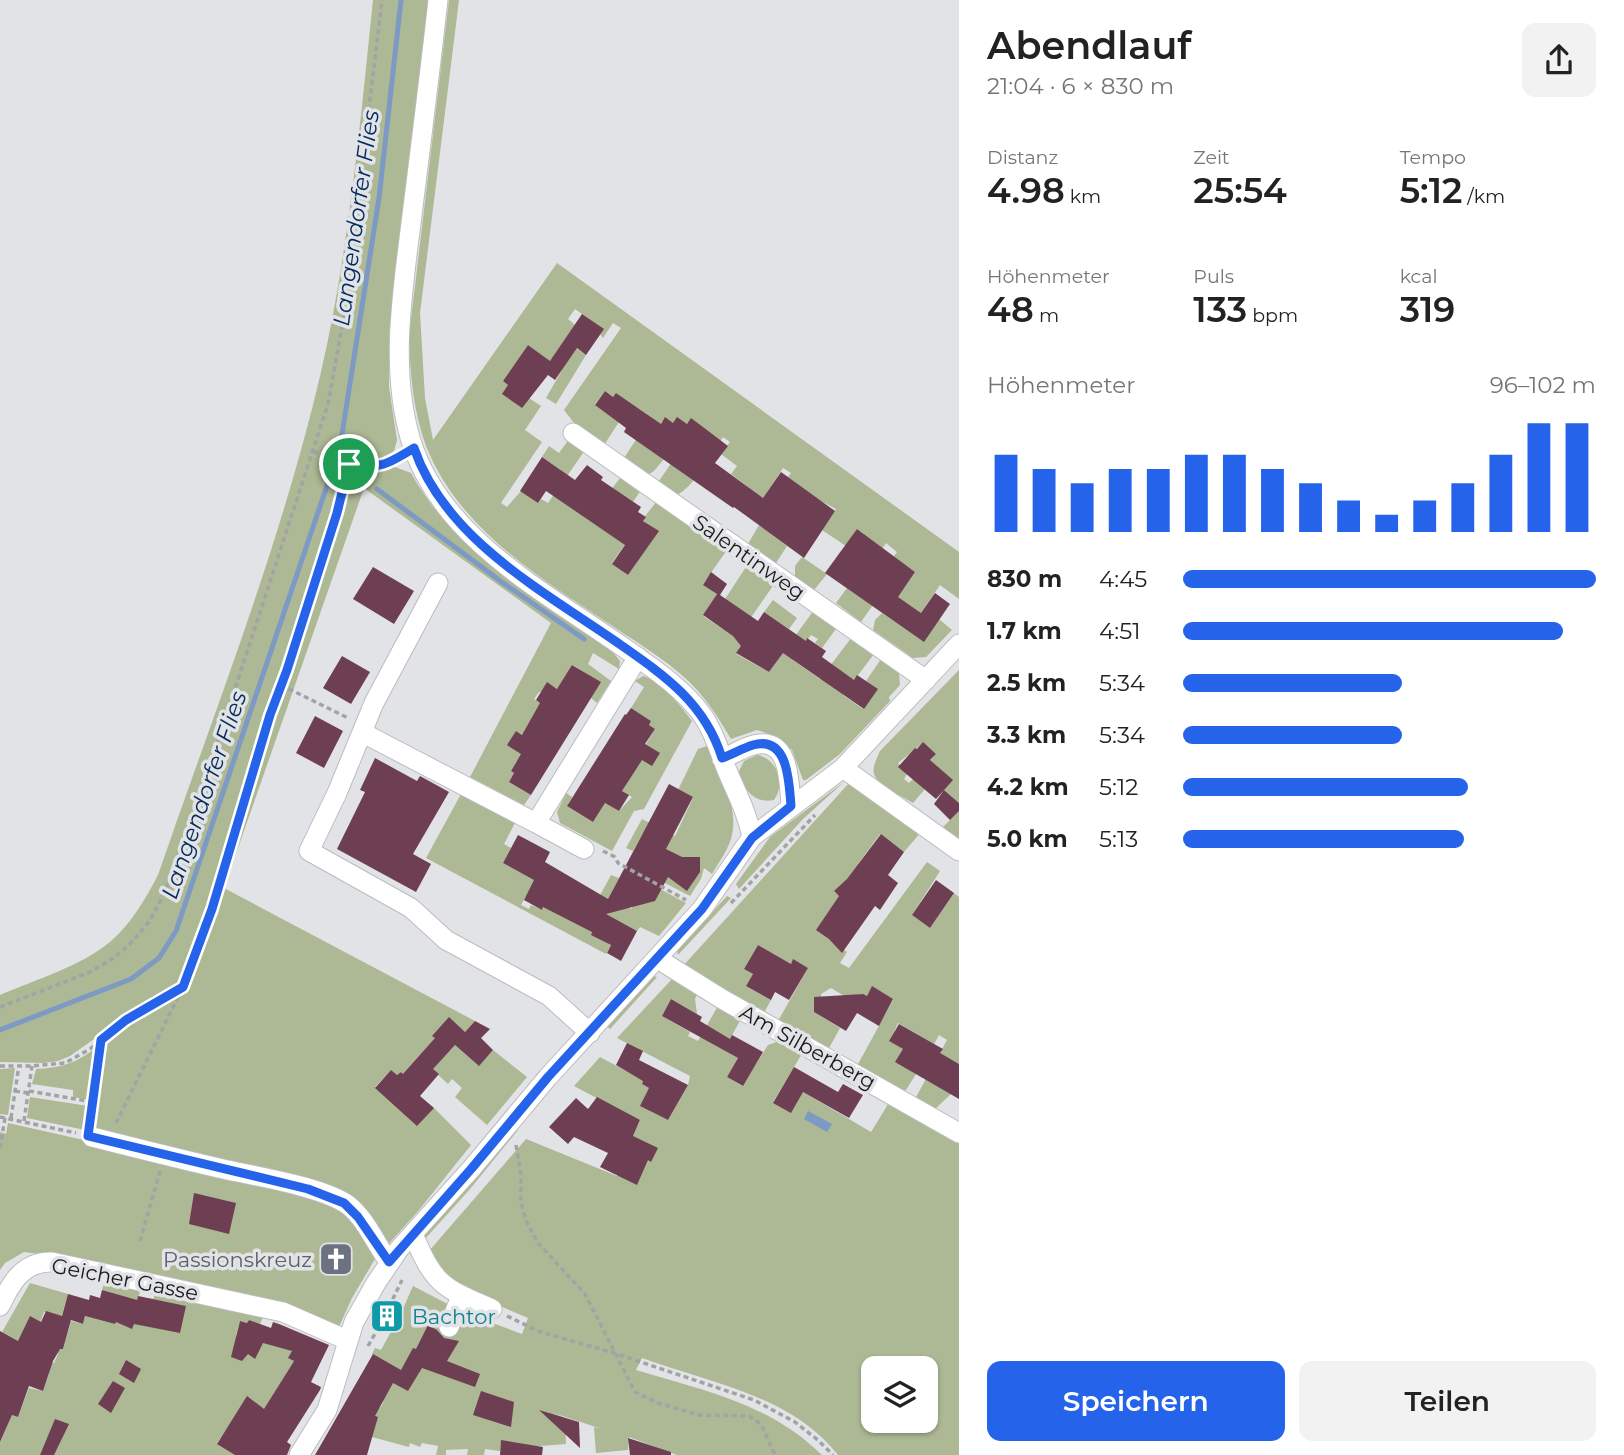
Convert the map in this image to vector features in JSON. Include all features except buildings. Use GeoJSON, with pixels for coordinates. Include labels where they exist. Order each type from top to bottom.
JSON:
{"type":"FeatureCollection","features":[{"type":"Feature","properties":{"kind":"street"},"geometry":{"type":"LineString","coordinates":[[438,0],[400,316],[402,387],[414,448],[438,493],[476,538],[528,580],[664,677],[702,715],[713,733],[746,814],[752,838]]}},
{"type":"Feature","properties":{"kind":"street","name":"Salentinweg"},"geometry":{"type":"LineString","coordinates":[[573,433],[926,680]]}},
{"type":"Feature","properties":{"kind":"street"},"geometry":{"type":"LineString","coordinates":[[438,583],[374,703],[337,793],[309,851],[411,908],[446,940],[550,996],[590,1033]]}},
{"type":"Feature","properties":{"kind":"street"},"geometry":{"type":"LineString","coordinates":[[299,1455],[327,1410],[358,1314],[389,1262],[526,1102],[658,959],[714,893],[752,838],[843,768],[959,644]]}},
{"type":"Feature","properties":{"kind":"street"},"geometry":{"type":"LineString","coordinates":[[536,823],[638,657]]}},
{"type":"Feature","properties":{"kind":"street"},"geometry":{"type":"LineString","coordinates":[[364,730],[536,823],[589,848]]}},
{"type":"Feature","properties":{"kind":"street"},"geometry":{"type":"LineString","coordinates":[[722,758],[751,745],[761,743],[774,747],[786,764],[791,806]]}},
{"type":"Feature","properties":{"kind":"street"},"geometry":{"type":"LineString","coordinates":[[843,768],[959,851]]}},
{"type":"Feature","properties":{"kind":"street","name":"Am Silberberg"},"geometry":{"type":"LineString","coordinates":[[658,959],[711,993],[959,1133]]}},
{"type":"Feature","properties":{"kind":"street"},"geometry":{"type":"LineString","coordinates":[[95,1138],[297,1186],[344,1203],[358,1217],[389,1262]]}},
{"type":"Feature","properties":{"kind":"street"},"geometry":{"type":"LineString","coordinates":[[412,1234],[434,1278],[461,1296],[492,1309]]}},
{"type":"Feature","properties":{"kind":"street","name":"Geicher Gasse"},"geometry":{"type":"LineString","coordinates":[[0,1306],[13,1282],[25,1269],[40,1262],[52,1262],[283,1312],[348,1340]]}},
{"type":"Feature","properties":{"kind":"street"},"geometry":{"type":"LineString","coordinates":[[449,1327],[461,1296]]}},
{"type":"Feature","properties":{"kind":"path"},"geometry":{"type":"LineString","coordinates":[[0,1007],[90,972],[112,959],[137,936],[159,906],[199,799],[313,451],[339,356],[382,0]]}},
{"type":"Feature","properties":{"kind":"path"},"geometry":{"type":"LineString","coordinates":[[313,451],[349,464],[372,468],[382,466],[414,448]]}},
{"type":"Feature","properties":{"kind":"path"},"geometry":{"type":"LineString","coordinates":[[95,1138],[183,987],[212,909],[270,715],[337,513],[349,464]]}},
{"type":"Feature","properties":{"kind":"path"},"geometry":{"type":"LineString","coordinates":[[281,685],[364,730]]}},
{"type":"Feature","properties":{"kind":"path"},"geometry":{"type":"LineString","coordinates":[[737,896],[819,811]]}},
{"type":"Feature","properties":{"kind":"path"},"geometry":{"type":"LineString","coordinates":[[589,848],[615,858],[618,863],[690,902]]}},
{"type":"Feature","properties":{"kind":"path"},"geometry":{"type":"LineString","coordinates":[[0,1066],[65,1063],[126,1020],[183,987]]}},
{"type":"Feature","properties":{"kind":"path"},"geometry":{"type":"LineString","coordinates":[[95,1138],[93,1102],[101,1040]]}},
{"type":"Feature","properties":{"kind":"path"},"geometry":{"type":"LineString","coordinates":[[0,1148],[5,1118],[16,1091],[19,1065]]}},
{"type":"Feature","properties":{"kind":"path"},"geometry":{"type":"LineString","coordinates":[[24,1121],[33,1066]]}},
{"type":"Feature","properties":{"kind":"path"},"geometry":{"type":"LineString","coordinates":[[16,1091],[93,1102]]}},
{"type":"Feature","properties":{"kind":"path"},"geometry":{"type":"LineString","coordinates":[[5,1118],[95,1138]]}},
{"type":"Feature","properties":{"kind":"path"},"geometry":{"type":"LineString","coordinates":[[515,1139],[521,1175],[521,1203],[526,1221],[538,1243],[584,1294],[617,1354],[630,1385],[643,1398],[699,1415],[750,1416],[761,1424],[775,1455]]}},
{"type":"Feature","properties":{"kind":"path"},"geometry":{"type":"LineString","coordinates":[[140,1241],[164,1156]]}},
{"type":"Feature","properties":{"kind":"path"},"geometry":{"type":"LineString","coordinates":[[492,1309],[538,1331],[617,1354],[754,1400],[794,1422],[833,1455]]}},
{"type":"Feature","properties":{"kind":"green space"},"geometry":{"type":"Polygon","coordinates":[[[373,0],[429,0],[389,335],[389,387],[397,440],[394,451],[387,456],[364,461],[334,452],[328,466],[373,472],[395,467],[411,473],[429,502],[474,551],[527,593],[611,650],[620,661],[619,669],[593,653],[588,664],[611,681],[597,703],[591,698],[600,682],[573,665],[558,689],[547,683],[534,699],[543,705],[536,743],[516,731],[525,755],[516,762],[509,782],[531,795],[524,805],[470,777],[551,623],[364,488],[224,888],[475,1021],[465,1032],[449,1018],[450,1051],[455,1045],[478,1065],[493,1050],[527,1077],[487,1125],[455,1097],[462,1088],[452,1079],[448,1084],[419,1057],[409,1080],[401,1072],[397,1075],[391,1070],[375,1087],[434,1108],[471,1145],[375,1259],[352,1298],[338,1329],[40,1254],[24,1252],[5,1263],[0,1270],[0,1132],[6,1134],[8,1123],[88,1141],[106,1041],[132,1019],[161,1002],[159,997],[131,1013],[70,1056],[58,1061],[0,1062],[0,995],[58,972],[111,941],[131,919],[158,875],[267,563],[287,500],[321,372],[346,233],[373,0]]]}},
{"type":"Feature","properties":{"kind":"green space"},"geometry":{"type":"Polygon","coordinates":[[[449,0],[459,0],[420,313],[425,398],[433,440],[557,263],[959,552],[959,599],[940,585],[921,613],[894,595],[906,585],[915,572],[902,563],[861,622],[836,603],[847,588],[864,600],[897,552],[886,543],[866,574],[864,534],[857,529],[846,546],[822,530],[836,509],[819,500],[809,514],[788,477],[791,473],[783,468],[760,503],[748,487],[731,474],[737,466],[721,454],[730,442],[723,437],[689,486],[676,495],[659,481],[698,424],[673,423],[665,418],[646,446],[664,459],[649,474],[624,458],[639,435],[635,432],[647,414],[616,394],[613,397],[605,391],[595,404],[619,422],[604,445],[578,428],[564,410],[621,328],[613,323],[603,338],[600,334],[603,329],[575,309],[568,319],[575,325],[565,340],[586,355],[556,404],[546,398],[562,370],[528,345],[503,381],[541,406],[525,430],[542,442],[501,503],[507,507],[521,491],[538,503],[541,499],[548,503],[555,493],[635,530],[612,563],[628,575],[658,531],[642,520],[657,501],[727,550],[703,584],[717,594],[703,616],[723,629],[725,599],[748,564],[775,583],[736,639],[743,643],[736,654],[769,672],[814,610],[838,626],[822,648],[815,643],[818,639],[811,635],[793,660],[820,679],[852,637],[874,654],[843,695],[863,709],[877,689],[866,681],[881,659],[899,673],[900,685],[889,697],[890,701],[840,754],[806,780],[803,780],[792,750],[775,736],[757,730],[731,739],[703,697],[679,673],[506,550],[481,528],[460,503],[441,476],[426,446],[413,392],[409,336],[449,0]]]}},
{"type":"Feature","properties":{"kind":"green space"},"geometry":{"type":"Polygon","coordinates":[[[569,439],[585,450],[563,482],[561,470],[542,457],[549,446],[559,453],[569,439]]]}},
{"type":"Feature","properties":{"kind":"green space"},"geometry":{"type":"Polygon","coordinates":[[[621,477],[641,490],[633,502],[609,492],[621,477]]]}},
{"type":"Feature","properties":{"kind":"green space"},"geometry":{"type":"Polygon","coordinates":[[[759,525],[787,546],[776,563],[748,544],[759,525]]]}},
{"type":"Feature","properties":{"kind":"green space"},"geometry":{"type":"Polygon","coordinates":[[[802,557],[827,574],[814,590],[795,576],[795,566],[802,557]]]}},
{"type":"Feature","properties":{"kind":"green space"},"geometry":{"type":"Polygon","coordinates":[[[773,600],[797,618],[789,629],[764,612],[773,600]]]}},
{"type":"Feature","properties":{"kind":"green space"},"geometry":{"type":"Polygon","coordinates":[[[882,613],[923,641],[939,619],[952,630],[926,657],[913,658],[873,630],[875,620],[882,613]]]}},
{"type":"Feature","properties":{"kind":"green space"},"geometry":{"type":"Polygon","coordinates":[[[959,670],[959,803],[944,790],[930,761],[936,754],[923,743],[898,763],[907,774],[904,779],[909,783],[913,779],[925,789],[913,803],[891,791],[877,779],[874,774],[875,762],[880,751],[959,670]]]}},
{"type":"Feature","properties":{"kind":"green space"},"geometry":{"type":"Polygon","coordinates":[[[643,676],[663,688],[692,721],[644,809],[634,811],[612,851],[560,823],[557,812],[566,793],[572,797],[567,806],[593,822],[605,803],[619,811],[632,797],[622,791],[655,729],[649,725],[651,721],[631,708],[644,687],[635,681],[643,676]]]}},
{"type":"Feature","properties":{"kind":"green space"},"geometry":{"type":"Polygon","coordinates":[[[707,746],[730,800],[733,812],[732,835],[712,874],[704,868],[701,879],[690,896],[661,881],[672,852],[666,849],[667,846],[643,833],[633,851],[626,848],[642,819],[675,836],[693,798],[678,790],[698,749],[707,746]]]}},
{"type":"Feature","properties":{"kind":"green space"},"geometry":{"type":"Polygon","coordinates":[[[757,755],[770,761],[778,773],[778,794],[774,800],[756,798],[744,785],[738,773],[744,761],[757,755]]]}},
{"type":"Feature","properties":{"kind":"green space"},"geometry":{"type":"Polygon","coordinates":[[[844,782],[803,819],[739,889],[736,884],[770,837],[844,782]]]}},
{"type":"Feature","properties":{"kind":"green space"},"geometry":{"type":"Polygon","coordinates":[[[850,782],[921,832],[904,852],[880,834],[858,864],[882,883],[842,884],[834,892],[849,903],[844,950],[847,952],[840,963],[849,968],[927,862],[940,871],[912,915],[930,928],[954,893],[959,897],[959,1064],[953,1061],[951,1094],[934,1110],[915,1099],[947,1040],[939,1035],[934,1044],[898,1023],[890,1041],[903,1049],[916,1074],[906,1090],[901,1091],[857,1066],[893,1000],[873,987],[867,996],[858,994],[851,1000],[831,988],[821,994],[822,999],[814,1012],[840,1028],[828,1050],[778,1021],[808,968],[793,960],[791,964],[758,945],[744,969],[753,974],[746,986],[771,1000],[764,1013],[683,966],[850,782]]]}},
{"type":"Feature","properties":{"kind":"green space"},"geometry":{"type":"Polygon","coordinates":[[[461,794],[515,823],[504,844],[511,848],[503,863],[535,880],[521,905],[529,909],[531,905],[542,910],[548,898],[559,915],[576,923],[597,901],[611,875],[619,878],[609,897],[631,909],[647,882],[686,903],[659,936],[640,927],[637,931],[602,913],[591,934],[611,945],[606,954],[426,858],[461,794]]]}},
{"type":"Feature","properties":{"kind":"green space"},"geometry":{"type":"Polygon","coordinates":[[[959,811],[959,845],[939,831],[959,811]]]}},
{"type":"Feature","properties":{"kind":"green space"},"geometry":{"type":"Polygon","coordinates":[[[727,896],[731,898],[678,955],[677,951],[727,896]]]}},
{"type":"Feature","properties":{"kind":"green space"},"geometry":{"type":"Polygon","coordinates":[[[653,976],[657,977],[610,1029],[607,1026],[653,976]]]}},
{"type":"Feature","properties":{"kind":"green space"},"geometry":{"type":"Polygon","coordinates":[[[673,978],[698,992],[695,999],[697,1014],[671,999],[662,1016],[690,1032],[688,1036],[698,1041],[719,1004],[742,1017],[724,1050],[738,1058],[727,1077],[742,1086],[768,1045],[782,1040],[803,1052],[773,1102],[803,1092],[871,1132],[890,1101],[959,1140],[959,1455],[838,1455],[819,1435],[797,1418],[773,1405],[748,1393],[642,1358],[636,1370],[711,1392],[758,1411],[802,1437],[822,1455],[677,1455],[629,1437],[628,1450],[596,1453],[594,1427],[602,1429],[553,1413],[565,1418],[566,1444],[527,1447],[501,1444],[500,1451],[485,1449],[484,1455],[467,1455],[468,1449],[446,1450],[446,1455],[436,1455],[438,1446],[422,1443],[420,1447],[410,1443],[409,1447],[372,1437],[366,1414],[381,1407],[383,1403],[390,1364],[372,1354],[375,1348],[381,1350],[394,1329],[413,1286],[461,1311],[522,1334],[528,1318],[453,1286],[429,1251],[526,1139],[617,1176],[640,1121],[574,1086],[600,1057],[643,1080],[642,1084],[649,1088],[654,1104],[650,1111],[668,1120],[688,1085],[690,1076],[617,1038],[673,978]]]}},
{"type":"Feature","properties":{"kind":"green space"},"geometry":{"type":"Polygon","coordinates":[[[93,1050],[97,1052],[90,1100],[73,1097],[73,1090],[32,1084],[36,1069],[66,1064],[93,1050]]]}},
{"type":"Feature","properties":{"kind":"green space"},"geometry":{"type":"Polygon","coordinates":[[[15,1068],[8,1115],[0,1114],[0,1069],[15,1068]]]}},
{"type":"Feature","properties":{"kind":"green space"},"geometry":{"type":"Polygon","coordinates":[[[30,1097],[88,1106],[85,1130],[27,1118],[30,1097]]]}},
{"type":"Feature","properties":{"kind":"green space"},"geometry":{"type":"Polygon","coordinates":[[[513,1130],[518,1130],[424,1240],[422,1235],[513,1130]]]}},
{"type":"Feature","properties":{"kind":"green space"},"geometry":{"type":"Polygon","coordinates":[[[105,1280],[142,1287],[133,1310],[149,1298],[153,1299],[157,1291],[265,1313],[260,1324],[249,1320],[247,1323],[240,1321],[236,1335],[292,1351],[289,1358],[294,1361],[274,1393],[283,1399],[236,1433],[228,1427],[217,1443],[236,1455],[0,1455],[0,1442],[12,1415],[18,1417],[29,1388],[43,1391],[49,1374],[22,1351],[54,1363],[58,1354],[57,1348],[63,1349],[71,1321],[83,1324],[85,1316],[115,1324],[123,1297],[102,1290],[105,1280]]]}},
{"type":"Feature","properties":{"kind":"green space"},"geometry":{"type":"Polygon","coordinates":[[[30,1283],[68,1294],[61,1318],[44,1312],[25,1345],[2,1332],[30,1283]]]}},
{"type":"Feature","properties":{"kind":"water"},"geometry":{"type":"Polygon","coordinates":[[[808,1111],[832,1124],[827,1132],[804,1119],[808,1111]]]}},
{"type":"Feature","properties":{"kind":"waterway","name":"Langendorfer Flies"},"geometry":{"type":"LineString","coordinates":[[341,441],[379,198],[401,0]]}},
{"type":"Feature","properties":{"kind":"waterway","name":"Langendorfer Flies"},"geometry":{"type":"LineString","coordinates":[[0,1030],[131,979],[159,958],[176,931],[331,474]]}},
{"type":"Feature","properties":{"kind":"waterway"},"geometry":{"type":"LineString","coordinates":[[377,489],[499,580],[584,639]]}},
{"type":"Feature","properties":{"kind":"place","name":"Passionskreuz"},"geometry":{"type":"Point","coordinates":[336,1259]}},
{"type":"Feature","properties":{"kind":"place","name":"Bachtor"},"geometry":{"type":"Point","coordinates":[387,1316]}},
{"type":"Feature","properties":{"kind":"route"},"geometry":{"type":"LineString","coordinates":[[414,448],[433,486],[458,520],[502,562],[638,657],[682,692],[713,733],[722,758],[751,745],[761,743],[774,747],[786,764],[791,806],[752,838],[702,909],[548,1077],[389,1262],[358,1217],[344,1203],[308,1189],[266,1178],[88,1136],[101,1040],[126,1020],[183,987],[212,909],[270,715],[337,513],[349,464],[372,468],[382,466],[414,448]]}}]}
